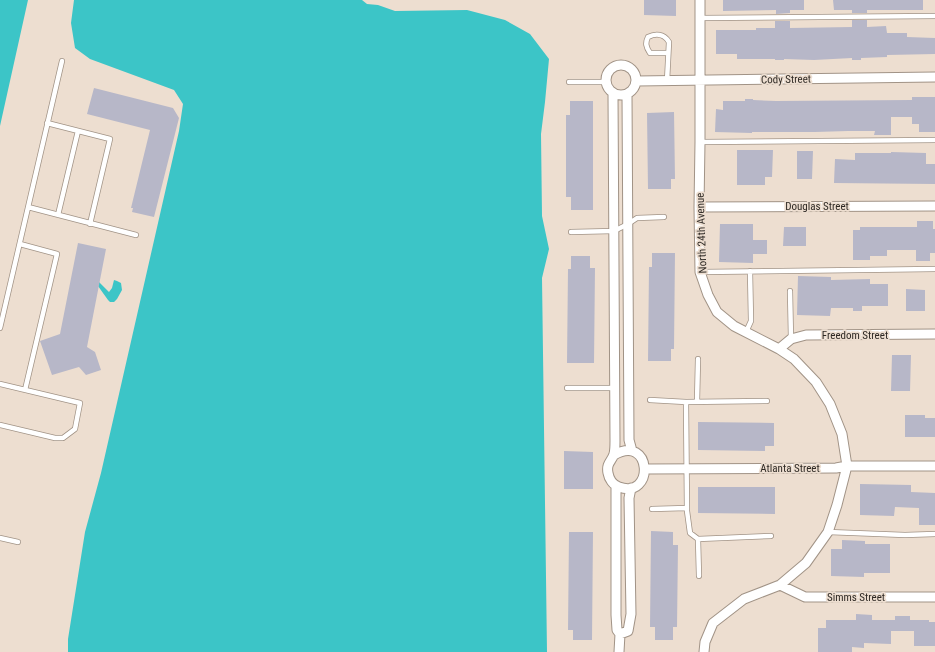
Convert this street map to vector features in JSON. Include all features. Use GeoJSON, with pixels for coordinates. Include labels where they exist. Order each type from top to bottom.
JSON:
{"type":"FeatureCollection","features":[{"type":"Feature","properties":{"kind":"street","name":"North 24th Avenue"},"geometry":{"type":"LineString","coordinates":[[700,0],[700,272],[708,295],[717,312],[734,326],[779,349],[794,359],[816,382],[830,404],[842,434],[847,466],[828,532],[806,563],[780,585],[744,599],[713,623],[705,642],[704,652]]}},
{"type":"Feature","properties":{"kind":"street"},"geometry":{"type":"LineString","coordinates":[[613,94],[622,96],[627,95],[635,87],[637,81],[634,72],[626,66],[621,65],[611,68],[606,76],[607,86],[613,94],[615,388],[614,454],[607,467],[611,481],[616,486],[631,488],[642,481],[646,469],[642,458],[632,451],[626,450],[614,454]]}},
{"type":"Feature","properties":{"kind":"street","name":"Cody Street"},"geometry":{"type":"LineString","coordinates":[[637,81],[935,77]]}},
{"type":"Feature","properties":{"kind":"street"},"geometry":{"type":"LineString","coordinates":[[627,95],[629,440],[632,451]]}},
{"type":"Feature","properties":{"kind":"street","name":"Douglas Street"},"geometry":{"type":"LineString","coordinates":[[699,207],[935,206]]}},
{"type":"Feature","properties":{"kind":"street","name":"Freedom Street"},"geometry":{"type":"LineString","coordinates":[[791,338],[806,335],[935,334]]}},
{"type":"Feature","properties":{"kind":"street"},"geometry":{"type":"LineString","coordinates":[[779,349],[791,338]]}},
{"type":"Feature","properties":{"kind":"street","name":"Atlanta Street"},"geometry":{"type":"LineString","coordinates":[[646,469],[935,466]]}},
{"type":"Feature","properties":{"kind":"street"},"geometry":{"type":"LineString","coordinates":[[616,486],[616,615],[617,630],[620,634],[619,652]]}},
{"type":"Feature","properties":{"kind":"street"},"geometry":{"type":"LineString","coordinates":[[620,634],[628,631],[631,614],[629,498],[631,488]]}},
{"type":"Feature","properties":{"kind":"street","name":"Simms Street"},"geometry":{"type":"LineString","coordinates":[[780,585],[805,597],[935,597]]}},
{"type":"Feature","properties":{"kind":"lane"},"geometry":{"type":"LineString","coordinates":[[700,18],[935,16]]}},
{"type":"Feature","properties":{"kind":"lane"},"geometry":{"type":"LineString","coordinates":[[667,81],[668,53],[668,42],[662,35],[648,37],[646,49],[650,53],[668,53]]}},
{"type":"Feature","properties":{"kind":"lane"},"geometry":{"type":"LineString","coordinates":[[0,328],[62,61]]}},
{"type":"Feature","properties":{"kind":"lane"},"geometry":{"type":"LineString","coordinates":[[569,82],[606,82]]}},
{"type":"Feature","properties":{"kind":"lane"},"geometry":{"type":"LineString","coordinates":[[48,123],[110,139],[90,224]]}},
{"type":"Feature","properties":{"kind":"lane"},"geometry":{"type":"LineString","coordinates":[[58,215],[78,131]]}},
{"type":"Feature","properties":{"kind":"lane"},"geometry":{"type":"LineString","coordinates":[[700,142],[935,140]]}},
{"type":"Feature","properties":{"kind":"lane"},"geometry":{"type":"LineString","coordinates":[[28,208],[136,235]]}},
{"type":"Feature","properties":{"kind":"lane"},"geometry":{"type":"LineString","coordinates":[[571,232],[614,231],[637,218],[664,217]]}},
{"type":"Feature","properties":{"kind":"lane"},"geometry":{"type":"LineString","coordinates":[[20,244],[57,254],[25,390]]}},
{"type":"Feature","properties":{"kind":"lane"},"geometry":{"type":"LineString","coordinates":[[700,272],[935,269]]}},
{"type":"Feature","properties":{"kind":"lane"},"geometry":{"type":"LineString","coordinates":[[746,332],[751,321],[750,271]]}},
{"type":"Feature","properties":{"kind":"lane"},"geometry":{"type":"LineString","coordinates":[[790,291],[791,338]]}},
{"type":"Feature","properties":{"kind":"lane"},"geometry":{"type":"LineString","coordinates":[[697,402],[698,359]]}},
{"type":"Feature","properties":{"kind":"lane"},"geometry":{"type":"LineString","coordinates":[[0,384],[80,403],[75,429],[63,438],[55,438],[0,425]]}},
{"type":"Feature","properties":{"kind":"lane"},"geometry":{"type":"LineString","coordinates":[[567,388],[615,388]]}},
{"type":"Feature","properties":{"kind":"lane"},"geometry":{"type":"LineString","coordinates":[[650,400],[686,402],[767,401]]}},
{"type":"Feature","properties":{"kind":"lane"},"geometry":{"type":"LineString","coordinates":[[686,402],[687,508],[690,533],[698,539],[771,536]]}},
{"type":"Feature","properties":{"kind":"lane"},"geometry":{"type":"LineString","coordinates":[[652,508],[687,508]]}},
{"type":"Feature","properties":{"kind":"lane"},"geometry":{"type":"LineString","coordinates":[[828,532],[904,535],[935,534]]}},
{"type":"Feature","properties":{"kind":"lane"},"geometry":{"type":"LineString","coordinates":[[0,538],[18,542]]}},
{"type":"Feature","properties":{"kind":"lane"},"geometry":{"type":"LineString","coordinates":[[698,539],[699,576]]}},
{"type":"Feature","properties":{"kind":"water"},"geometry":{"type":"Polygon","coordinates":[[[0,0],[28,0],[0,126],[0,0]]]}},
{"type":"Feature","properties":{"kind":"water"},"geometry":{"type":"Polygon","coordinates":[[[74,0],[362,0],[367,4],[378,5],[395,11],[467,10],[505,20],[530,34],[549,59],[541,134],[542,216],[549,249],[542,278],[547,652],[68,652],[68,639],[85,532],[101,473],[179,131],[183,104],[174,90],[90,59],[75,48],[71,23],[74,0]]]}},
{"type":"Feature","properties":{"kind":"water"},"geometry":{"type":"Polygon","coordinates":[[[114,280],[121,283],[122,290],[114,302],[110,302],[98,286],[99,282],[109,292],[112,288],[114,280]]]}},
{"type":"Feature","properties":{"kind":"building"},"geometry":{"type":"Polygon","coordinates":[[[644,0],[676,0],[676,16],[644,15],[644,0]]]}},
{"type":"Feature","properties":{"kind":"building"},"geometry":{"type":"Polygon","coordinates":[[[723,0],[804,0],[804,10],[790,10],[790,13],[776,14],[776,10],[723,11],[723,0]]]}},
{"type":"Feature","properties":{"kind":"building"},"geometry":{"type":"Polygon","coordinates":[[[833,0],[923,0],[923,10],[867,10],[867,13],[852,13],[852,10],[834,10],[833,0]]]}},
{"type":"Feature","properties":{"kind":"building"},"geometry":{"type":"Polygon","coordinates":[[[852,20],[867,20],[867,27],[886,26],[887,33],[907,33],[907,37],[935,38],[935,54],[887,55],[887,57],[861,58],[861,60],[852,60],[852,58],[775,60],[737,59],[737,54],[716,54],[716,30],[756,30],[756,28],[775,28],[775,21],[790,21],[790,28],[852,27],[852,20]]]}},
{"type":"Feature","properties":{"kind":"building"},"geometry":{"type":"Polygon","coordinates":[[[94,88],[173,108],[179,118],[154,217],[132,212],[133,208],[131,208],[150,130],[87,114],[94,88]]]}},
{"type":"Feature","properties":{"kind":"building"},"geometry":{"type":"Polygon","coordinates":[[[912,97],[935,97],[935,132],[919,132],[919,124],[912,124],[912,117],[891,117],[891,135],[874,135],[875,131],[752,133],[715,132],[716,109],[723,110],[723,101],[745,101],[745,99],[776,101],[912,100],[912,97]]]}},
{"type":"Feature","properties":{"kind":"building"},"geometry":{"type":"Polygon","coordinates":[[[570,101],[593,101],[593,210],[571,210],[571,197],[566,197],[566,115],[570,115],[570,101]]]}},
{"type":"Feature","properties":{"kind":"building"},"geometry":{"type":"Polygon","coordinates":[[[674,112],[675,179],[671,179],[671,189],[648,189],[647,113],[674,112]]]}},
{"type":"Feature","properties":{"kind":"building"},"geometry":{"type":"Polygon","coordinates":[[[737,150],[773,150],[772,177],[765,177],[765,185],[737,185],[737,150]]]}},
{"type":"Feature","properties":{"kind":"building"},"geometry":{"type":"Polygon","coordinates":[[[797,151],[813,151],[812,179],[797,179],[797,151]]]}},
{"type":"Feature","properties":{"kind":"building"},"geometry":{"type":"Polygon","coordinates":[[[855,153],[926,153],[926,164],[935,164],[935,184],[834,183],[835,159],[855,160],[855,153]]]}},
{"type":"Feature","properties":{"kind":"building"},"geometry":{"type":"Polygon","coordinates":[[[917,221],[933,221],[933,229],[935,229],[935,253],[930,253],[930,261],[916,261],[916,250],[887,250],[887,256],[870,256],[870,260],[853,260],[853,230],[860,230],[860,227],[917,227],[917,221]]]}},
{"type":"Feature","properties":{"kind":"building"},"geometry":{"type":"Polygon","coordinates":[[[720,224],[753,224],[753,240],[767,240],[767,254],[753,254],[753,263],[719,262],[720,224]]]}},
{"type":"Feature","properties":{"kind":"building"},"geometry":{"type":"Polygon","coordinates":[[[784,227],[806,227],[806,246],[783,246],[784,227]]]}},
{"type":"Feature","properties":{"kind":"building"},"geometry":{"type":"Polygon","coordinates":[[[78,243],[106,249],[87,347],[95,352],[101,370],[86,375],[79,367],[52,375],[40,341],[60,334],[78,243]]]}},
{"type":"Feature","properties":{"kind":"building"},"geometry":{"type":"Polygon","coordinates":[[[652,253],[675,253],[674,349],[671,349],[671,361],[648,361],[649,267],[652,267],[652,253]]]}},
{"type":"Feature","properties":{"kind":"building"},"geometry":{"type":"Polygon","coordinates":[[[571,256],[590,256],[590,268],[595,268],[594,363],[567,363],[568,269],[571,269],[571,256]]]}},
{"type":"Feature","properties":{"kind":"building"},"geometry":{"type":"Polygon","coordinates":[[[798,276],[831,277],[831,280],[870,279],[870,284],[888,284],[888,306],[862,306],[862,311],[853,311],[853,308],[831,308],[830,316],[797,315],[798,276]]]}},
{"type":"Feature","properties":{"kind":"building"},"geometry":{"type":"Polygon","coordinates":[[[906,289],[925,290],[925,311],[906,311],[906,289]]]}},
{"type":"Feature","properties":{"kind":"building"},"geometry":{"type":"Polygon","coordinates":[[[892,355],[911,355],[910,391],[891,391],[892,355]]]}},
{"type":"Feature","properties":{"kind":"building"},"geometry":{"type":"Polygon","coordinates":[[[905,415],[925,415],[925,418],[935,418],[935,437],[905,437],[905,415]]]}},
{"type":"Feature","properties":{"kind":"building"},"geometry":{"type":"Polygon","coordinates":[[[698,422],[774,423],[774,446],[765,446],[765,451],[698,450],[698,422]]]}},
{"type":"Feature","properties":{"kind":"building"},"geometry":{"type":"Polygon","coordinates":[[[564,451],[593,452],[593,489],[564,489],[564,451]]]}},
{"type":"Feature","properties":{"kind":"building"},"geometry":{"type":"Polygon","coordinates":[[[860,484],[911,485],[911,492],[935,493],[935,525],[919,525],[919,508],[895,507],[894,516],[860,515],[860,484]]]}},
{"type":"Feature","properties":{"kind":"building"},"geometry":{"type":"Polygon","coordinates":[[[698,487],[775,487],[775,514],[698,513],[698,487]]]}},
{"type":"Feature","properties":{"kind":"building"},"geometry":{"type":"Polygon","coordinates":[[[651,531],[673,532],[673,545],[678,545],[677,627],[673,627],[673,640],[655,640],[655,627],[650,627],[651,531]]]}},
{"type":"Feature","properties":{"kind":"building"},"geometry":{"type":"Polygon","coordinates":[[[569,532],[593,532],[592,640],[573,640],[573,630],[568,630],[569,532]]]}},
{"type":"Feature","properties":{"kind":"building"},"geometry":{"type":"Polygon","coordinates":[[[842,540],[865,541],[865,544],[890,544],[890,573],[864,573],[864,577],[831,576],[831,549],[842,549],[842,540]]]}},
{"type":"Feature","properties":{"kind":"building"},"geometry":{"type":"Polygon","coordinates":[[[856,614],[872,615],[872,620],[895,620],[895,616],[910,616],[910,620],[929,620],[929,622],[935,622],[935,646],[914,646],[914,631],[891,631],[891,644],[864,643],[864,648],[852,647],[852,652],[818,652],[818,628],[826,628],[826,620],[856,620],[856,614]]]}}]}
